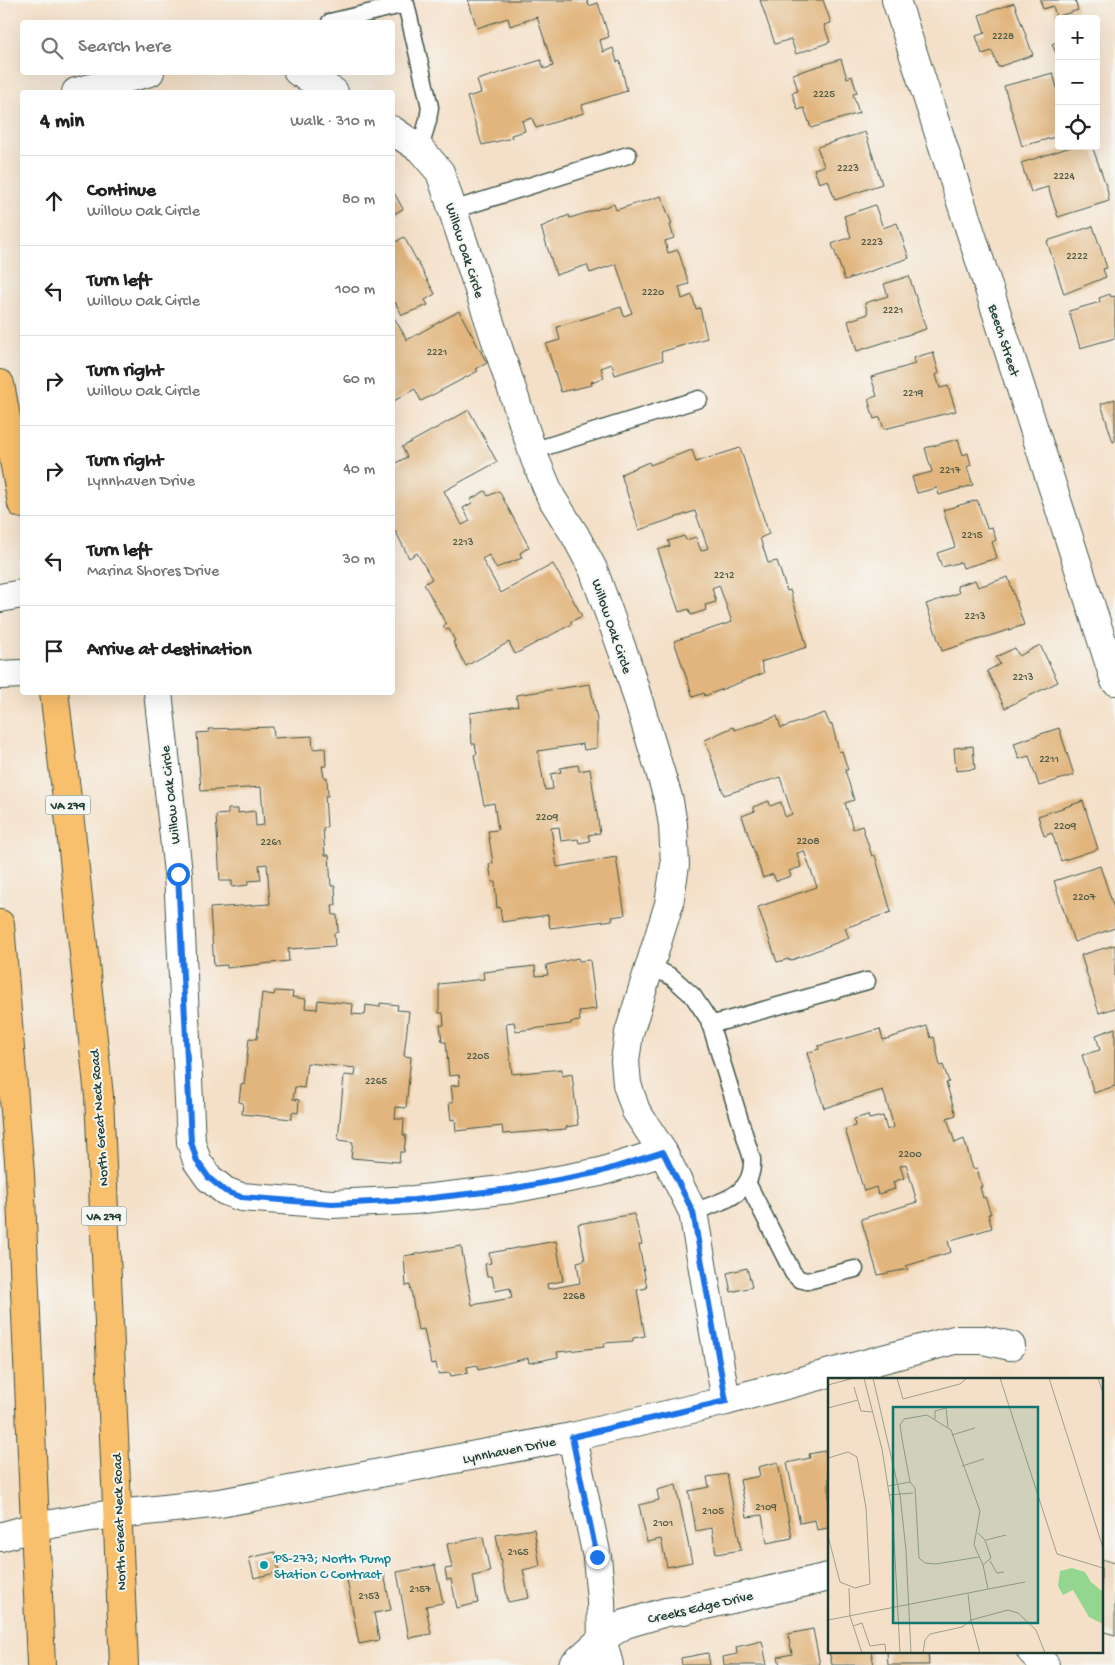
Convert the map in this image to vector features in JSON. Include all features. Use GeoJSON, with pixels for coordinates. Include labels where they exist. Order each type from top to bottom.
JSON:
{"type":"FeatureCollection","features":[{"type":"Feature","properties":{"kind":"main road"},"geometry":{"type":"LineString","coordinates":[[0,384],[20,493]]}},
{"type":"Feature","properties":{"kind":"main road","name":"North Great Neck Road"},"geometry":{"type":"LineString","coordinates":[[54,695],[99,1096],[124,1665]]}},
{"type":"Feature","properties":{"kind":"main road"},"geometry":{"type":"LineString","coordinates":[[0,924],[20,1174],[41,1665]]}},
{"type":"Feature","properties":{"kind":"street","name":"Beech Street"},"geometry":{"type":"LineString","coordinates":[[896,0],[1115,681]]}},
{"type":"Feature","properties":{"kind":"street"},"geometry":{"type":"LineString","coordinates":[[83,90],[139,75]]}},
{"type":"Feature","properties":{"kind":"street"},"geometry":{"type":"LineString","coordinates":[[306,75],[330,84]]}},
{"type":"Feature","properties":{"kind":"street","name":"Willow Oak Circle"},"geometry":{"type":"LineString","coordinates":[[395,132],[420,149],[440,172],[532,451],[551,497],[575,535],[593,569],[626,660],[669,801],[673,824],[675,864],[669,904],[629,1033],[625,1061],[627,1084],[636,1112],[663,1152],[693,1212],[726,1401]]}},
{"type":"Feature","properties":{"kind":"street"},"geometry":{"type":"LineString","coordinates":[[0,598],[20,594]]}},
{"type":"Feature","properties":{"kind":"street"},"geometry":{"type":"LineString","coordinates":[[0,676],[20,674]]}},
{"type":"Feature","properties":{"kind":"street","name":"Willow Oak Circle"},"geometry":{"type":"LineString","coordinates":[[158,695],[178,874],[191,1142],[197,1161],[209,1178],[225,1191],[241,1197],[332,1204],[414,1200],[511,1189],[600,1172],[663,1152]]}},
{"type":"Feature","properties":{"kind":"street","name":"Lynnhaven Drive"},"geometry":{"type":"LineString","coordinates":[[0,1537],[35,1527],[91,1517],[220,1503],[572,1437],[726,1401],[954,1340],[983,1340],[1011,1346]]}},
{"type":"Feature","properties":{"kind":"street"},"geometry":{"type":"LineString","coordinates":[[572,1437],[597,1557],[602,1639],[609,1665]]}},
{"type":"Feature","properties":{"kind":"street","name":"Creeks Edge Drive"},"geometry":{"type":"LineString","coordinates":[[573,1665],[602,1639],[625,1624],[666,1612],[683,1610],[828,1577]]}},
{"type":"Feature","properties":{"kind":"street"},"geometry":{"type":"LineString","coordinates":[[1032,1652],[1044,1665]]}},
{"type":"Feature","properties":{"kind":"lane"},"geometry":{"type":"LineString","coordinates":[[338,20],[406,4],[430,107],[420,149]]}},
{"type":"Feature","properties":{"kind":"lane"},"geometry":{"type":"LineString","coordinates":[[453,210],[628,155]]}},
{"type":"Feature","properties":{"kind":"lane"},"geometry":{"type":"LineString","coordinates":[[532,451],[700,399]]}},
{"type":"Feature","properties":{"kind":"lane"},"geometry":{"type":"LineString","coordinates":[[650,966],[672,977],[693,996],[708,1020],[752,1160],[753,1169],[748,1184],[739,1193],[693,1212]]}},
{"type":"Feature","properties":{"kind":"lane"},"geometry":{"type":"LineString","coordinates":[[710,1025],[867,981]]}},
{"type":"Feature","properties":{"kind":"lane"},"geometry":{"type":"LineString","coordinates":[[748,1184],[793,1273],[799,1279],[807,1281],[855,1269]]}},
{"type":"Feature","properties":{"kind":"building"},"geometry":{"type":"Polygon","coordinates":[[[468,0],[587,0],[589,6],[598,3],[609,37],[600,40],[603,52],[613,48],[617,62],[620,61],[627,91],[582,105],[584,113],[536,128],[532,118],[522,121],[525,131],[511,135],[512,138],[482,145],[467,97],[481,93],[477,80],[541,60],[544,69],[553,66],[537,17],[510,26],[508,18],[477,28],[468,0]]]}},
{"type":"Feature","properties":{"kind":"building"},"geometry":{"type":"Polygon","coordinates":[[[760,0],[823,0],[831,23],[824,25],[830,42],[796,54],[791,39],[775,44],[760,0]]]}},
{"type":"Feature","properties":{"kind":"building"},"geometry":{"type":"Polygon","coordinates":[[[1040,0],[1075,0],[1078,10],[1055,15],[1053,6],[1043,9],[1040,0]]]}},
{"type":"Feature","properties":{"kind":"building"},"geometry":{"type":"Polygon","coordinates":[[[1014,3],[1033,55],[998,67],[992,51],[982,54],[976,36],[985,33],[979,15],[1014,3]]]}},
{"type":"Feature","properties":{"kind":"building"},"geometry":{"type":"Polygon","coordinates":[[[841,59],[847,78],[852,76],[857,93],[853,94],[859,113],[811,128],[804,108],[798,110],[792,93],[798,91],[793,74],[841,59]]]}},
{"type":"Feature","properties":{"kind":"building"},"geometry":{"type":"Polygon","coordinates":[[[1053,73],[1055,80],[1055,137],[1022,146],[1004,86],[1053,73]]]}},
{"type":"Feature","properties":{"kind":"building"},"geometry":{"type":"Polygon","coordinates":[[[865,132],[882,184],[835,200],[828,180],[819,183],[814,169],[824,166],[817,147],[865,132]]]}},
{"type":"Feature","properties":{"kind":"building"},"geometry":{"type":"Polygon","coordinates":[[[1062,150],[1093,150],[1107,188],[1109,201],[1058,217],[1048,187],[1031,192],[1021,163],[1062,150]]]}},
{"type":"Feature","properties":{"kind":"building"},"geometry":{"type":"Polygon","coordinates":[[[395,194],[403,209],[395,213],[395,194]]]}},
{"type":"Feature","properties":{"kind":"building"},"geometry":{"type":"Polygon","coordinates":[[[661,196],[672,224],[670,225],[674,238],[665,241],[668,253],[678,250],[689,284],[679,287],[682,299],[692,295],[696,309],[700,308],[707,338],[661,352],[663,360],[615,375],[612,364],[601,368],[604,378],[591,382],[592,385],[561,392],[546,344],[560,340],[557,327],[621,307],[624,316],[632,313],[616,264],[590,273],[587,265],[556,275],[541,227],[569,215],[570,218],[614,204],[616,210],[661,196]]]}},
{"type":"Feature","properties":{"kind":"building"},"geometry":{"type":"Polygon","coordinates":[[[875,205],[883,228],[897,223],[909,258],[845,280],[832,244],[851,237],[844,216],[875,205]]]}},
{"type":"Feature","properties":{"kind":"building"},"geometry":{"type":"Polygon","coordinates":[[[1093,226],[1107,268],[1103,269],[1106,277],[1064,294],[1047,241],[1093,226]]]}},
{"type":"Feature","properties":{"kind":"building"},"geometry":{"type":"Polygon","coordinates":[[[404,237],[435,294],[425,300],[428,305],[402,315],[395,302],[395,242],[404,237]]]}},
{"type":"Feature","properties":{"kind":"building"},"geometry":{"type":"Polygon","coordinates":[[[909,276],[926,329],[857,351],[848,321],[868,314],[865,303],[888,296],[884,284],[909,276]]]}},
{"type":"Feature","properties":{"kind":"building"},"geometry":{"type":"Polygon","coordinates":[[[1110,294],[1111,297],[1115,296],[1115,338],[1080,348],[1069,311],[1100,302],[1099,298],[1110,294]]]}},
{"type":"Feature","properties":{"kind":"building"},"geometry":{"type":"Polygon","coordinates":[[[459,311],[487,363],[476,369],[478,371],[421,401],[415,389],[395,400],[395,319],[407,340],[459,311]]]}},
{"type":"Feature","properties":{"kind":"building"},"geometry":{"type":"Polygon","coordinates":[[[933,352],[939,373],[936,375],[940,388],[948,386],[956,411],[884,429],[880,417],[874,419],[868,399],[877,396],[871,377],[915,364],[913,358],[933,352]]]}},
{"type":"Feature","properties":{"kind":"building"},"geometry":{"type":"Polygon","coordinates":[[[1115,399],[1115,441],[1113,442],[1101,404],[1115,399]]]}},
{"type":"Feature","properties":{"kind":"building"},"geometry":{"type":"Polygon","coordinates":[[[469,410],[497,462],[444,491],[462,525],[470,521],[463,508],[472,503],[471,499],[485,491],[488,496],[499,491],[529,547],[520,553],[522,558],[496,568],[489,555],[482,559],[501,593],[553,564],[582,616],[570,622],[572,624],[515,654],[509,642],[466,666],[453,642],[455,641],[449,629],[446,630],[443,626],[446,624],[424,584],[432,579],[417,553],[409,558],[395,532],[395,463],[407,457],[402,447],[469,410]]]}},
{"type":"Feature","properties":{"kind":"building"},"geometry":{"type":"Polygon","coordinates":[[[958,439],[963,455],[968,453],[971,465],[967,467],[973,485],[939,495],[937,488],[917,493],[912,477],[932,472],[925,448],[958,439]]]}},
{"type":"Feature","properties":{"kind":"building"},"geometry":{"type":"Polygon","coordinates":[[[740,448],[769,534],[760,538],[768,563],[777,561],[787,591],[790,590],[807,647],[761,662],[764,673],[705,696],[704,693],[693,697],[674,641],[732,622],[719,585],[712,588],[716,602],[705,605],[706,610],[691,615],[689,609],[679,612],[658,550],[670,546],[668,541],[684,536],[686,540],[696,537],[701,551],[708,548],[695,511],[639,530],[621,474],[649,462],[650,465],[692,450],[696,462],[740,448]]]}},
{"type":"Feature","properties":{"kind":"building"},"geometry":{"type":"Polygon","coordinates":[[[977,500],[987,528],[992,527],[996,540],[992,542],[997,558],[963,568],[961,562],[942,567],[937,553],[955,547],[943,510],[977,500]]]}},
{"type":"Feature","properties":{"kind":"building"},"geometry":{"type":"Polygon","coordinates":[[[1008,577],[1024,625],[942,651],[926,604],[959,593],[957,586],[975,580],[978,587],[1008,577]]]}},
{"type":"Feature","properties":{"kind":"building"},"geometry":{"type":"Polygon","coordinates":[[[1040,645],[1058,682],[1005,708],[987,671],[1000,664],[996,657],[1015,648],[1019,656],[1040,645]]]}},
{"type":"Feature","properties":{"kind":"building"},"geometry":{"type":"Polygon","coordinates":[[[590,684],[597,720],[597,748],[584,750],[583,744],[538,751],[545,790],[553,789],[551,774],[561,772],[560,768],[578,765],[579,771],[590,769],[600,833],[588,835],[590,841],[579,843],[578,839],[561,841],[559,827],[551,828],[557,867],[616,857],[625,915],[612,917],[613,920],[550,928],[548,915],[502,922],[500,907],[497,908],[495,882],[492,882],[489,864],[493,863],[488,831],[498,830],[494,803],[484,805],[474,755],[477,754],[475,744],[472,744],[470,713],[518,706],[516,695],[590,684]]]}},
{"type":"Feature","properties":{"kind":"building"},"geometry":{"type":"Polygon","coordinates":[[[825,713],[830,725],[832,724],[839,752],[842,751],[848,770],[845,770],[854,800],[845,803],[853,829],[862,826],[872,856],[875,855],[891,912],[845,928],[849,938],[789,961],[789,959],[777,962],[758,907],[817,887],[804,851],[797,853],[801,867],[789,871],[791,876],[776,881],[773,874],[763,878],[742,816],[755,811],[753,807],[769,801],[770,806],[781,802],[785,817],[792,814],[780,777],[724,795],[705,740],[733,727],[735,730],[777,716],[781,728],[825,713]]]}},
{"type":"Feature","properties":{"kind":"building"},"geometry":{"type":"Polygon","coordinates":[[[273,727],[274,738],[312,736],[313,749],[325,748],[326,766],[322,766],[324,777],[327,777],[328,796],[325,796],[327,827],[323,828],[325,855],[329,855],[331,886],[335,886],[336,905],[332,905],[333,915],[337,915],[338,932],[334,933],[335,946],[288,949],[289,961],[227,968],[227,965],[214,966],[210,908],[270,904],[267,864],[259,865],[261,880],[248,881],[248,885],[232,887],[232,881],[220,881],[216,815],[228,814],[228,809],[238,809],[238,813],[255,811],[256,826],[264,825],[261,787],[201,791],[197,733],[209,732],[208,729],[273,727]]]}},
{"type":"Feature","properties":{"kind":"building"},"geometry":{"type":"Polygon","coordinates":[[[1059,728],[1074,775],[1039,786],[1029,756],[1019,759],[1014,743],[1059,728]]]}},
{"type":"Feature","properties":{"kind":"building"},"geometry":{"type":"Polygon","coordinates":[[[973,746],[975,769],[956,771],[954,748],[973,746]]]}},
{"type":"Feature","properties":{"kind":"building"},"geometry":{"type":"Polygon","coordinates":[[[1083,801],[1098,849],[1061,861],[1052,833],[1044,836],[1038,816],[1083,801]]]}},
{"type":"Feature","properties":{"kind":"building"},"geometry":{"type":"Polygon","coordinates":[[[1100,866],[1115,911],[1115,928],[1074,942],[1054,881],[1100,866]]]}},
{"type":"Feature","properties":{"kind":"building"},"geometry":{"type":"Polygon","coordinates":[[[1115,945],[1115,1008],[1099,1013],[1081,955],[1115,945]]]}},
{"type":"Feature","properties":{"kind":"building"},"geometry":{"type":"Polygon","coordinates":[[[578,958],[579,961],[590,960],[596,1009],[579,1011],[580,1021],[571,1022],[571,1024],[516,1031],[514,1022],[506,1023],[512,1074],[562,1069],[562,1076],[572,1074],[578,1125],[566,1127],[566,1129],[503,1134],[502,1126],[456,1131],[455,1119],[451,1120],[449,1103],[453,1102],[451,1086],[460,1085],[459,1075],[449,1076],[446,1042],[442,1042],[440,1025],[444,1025],[443,1013],[439,1013],[439,984],[484,979],[483,972],[535,966],[536,976],[548,975],[546,965],[578,958]]]}},
{"type":"Feature","properties":{"kind":"building"},"geometry":{"type":"Polygon","coordinates":[[[275,991],[293,992],[292,997],[306,999],[305,1008],[317,1009],[318,1000],[353,1004],[352,1014],[365,1015],[366,1005],[380,1007],[380,1003],[398,1005],[397,1010],[409,1011],[404,1056],[411,1057],[406,1108],[396,1107],[395,1119],[404,1119],[403,1135],[406,1135],[404,1152],[400,1152],[399,1162],[351,1158],[353,1142],[338,1140],[344,1075],[355,1076],[356,1068],[307,1063],[304,1088],[295,1087],[293,1099],[299,1100],[298,1113],[292,1112],[292,1119],[242,1114],[243,1103],[239,1102],[241,1084],[244,1085],[249,1038],[257,1039],[262,993],[274,995],[275,991]]]}},
{"type":"Feature","properties":{"kind":"building"},"geometry":{"type":"Polygon","coordinates":[[[927,1026],[931,1038],[934,1037],[940,1066],[943,1065],[949,1082],[946,1083],[956,1115],[947,1118],[955,1143],[964,1139],[973,1169],[977,1168],[983,1198],[985,1197],[991,1214],[988,1214],[992,1228],[948,1241],[951,1252],[906,1266],[908,1269],[878,1275],[861,1219],[917,1202],[906,1164],[900,1166],[904,1178],[893,1182],[895,1189],[878,1194],[876,1187],[864,1191],[845,1129],[855,1126],[854,1119],[868,1115],[869,1119],[883,1116],[887,1130],[894,1127],[883,1090],[824,1108],[807,1053],[819,1049],[818,1046],[880,1029],[883,1040],[927,1026]]]}},
{"type":"Feature","properties":{"kind":"building"},"geometry":{"type":"Polygon","coordinates":[[[1115,1028],[1115,1086],[1094,1093],[1082,1055],[1100,1050],[1096,1035],[1115,1028]]]}},
{"type":"Feature","properties":{"kind":"building"},"geometry":{"type":"Polygon","coordinates":[[[634,1214],[642,1244],[639,1245],[647,1288],[637,1290],[645,1336],[633,1338],[633,1341],[604,1343],[605,1347],[557,1352],[558,1357],[529,1363],[528,1358],[478,1370],[477,1365],[467,1367],[468,1373],[451,1376],[450,1373],[438,1374],[436,1363],[431,1364],[424,1329],[418,1330],[410,1285],[406,1286],[404,1256],[461,1246],[472,1305],[512,1298],[510,1288],[495,1291],[492,1276],[487,1277],[485,1264],[491,1263],[489,1253],[556,1241],[563,1281],[547,1284],[548,1289],[580,1283],[577,1262],[585,1260],[578,1224],[634,1214]]]}},
{"type":"Feature","properties":{"kind":"building"},"geometry":{"type":"Polygon","coordinates":[[[747,1268],[752,1287],[731,1292],[727,1273],[747,1268]]]}},
{"type":"Feature","properties":{"kind":"building"},"geometry":{"type":"Polygon","coordinates":[[[828,1450],[828,1528],[817,1530],[815,1520],[800,1523],[787,1463],[810,1458],[809,1454],[828,1450]]]}},
{"type":"Feature","properties":{"kind":"building"},"geometry":{"type":"Polygon","coordinates":[[[778,1462],[792,1538],[767,1543],[762,1515],[747,1517],[740,1480],[760,1476],[758,1467],[778,1462]]]}},
{"type":"Feature","properties":{"kind":"building"},"geometry":{"type":"Polygon","coordinates":[[[727,1474],[741,1550],[716,1554],[712,1528],[696,1531],[689,1491],[709,1487],[707,1477],[727,1474]]]}},
{"type":"Feature","properties":{"kind":"building"},"geometry":{"type":"Polygon","coordinates":[[[676,1485],[692,1562],[667,1567],[661,1539],[647,1542],[639,1505],[659,1500],[657,1490],[676,1485]]]}},
{"type":"Feature","properties":{"kind":"building"},"geometry":{"type":"Polygon","coordinates":[[[534,1529],[540,1566],[523,1570],[529,1598],[508,1602],[496,1535],[534,1529]]]}},
{"type":"Feature","properties":{"kind":"building"},"geometry":{"type":"Polygon","coordinates":[[[483,1537],[490,1572],[473,1576],[478,1603],[457,1608],[451,1579],[447,1580],[445,1569],[452,1568],[447,1544],[483,1537]]]}},
{"type":"Feature","properties":{"kind":"building","name":"PS-273; North Pump Station C Contract"},"geometry":{"type":"Polygon","coordinates":[[[275,1552],[279,1572],[254,1578],[249,1558],[275,1552]]]}},
{"type":"Feature","properties":{"kind":"building"},"geometry":{"type":"Polygon","coordinates":[[[1102,1559],[1115,1563],[1115,1635],[1102,1631],[1102,1559]]]}},
{"type":"Feature","properties":{"kind":"building"},"geometry":{"type":"Polygon","coordinates":[[[435,1565],[443,1603],[426,1606],[431,1634],[409,1638],[397,1572],[435,1565]]]}},
{"type":"Feature","properties":{"kind":"building"},"geometry":{"type":"Polygon","coordinates":[[[384,1573],[391,1610],[374,1613],[379,1640],[359,1644],[347,1580],[384,1573]]]}},
{"type":"Feature","properties":{"kind":"building"},"geometry":{"type":"Polygon","coordinates":[[[813,1629],[820,1665],[780,1665],[778,1657],[792,1654],[788,1634],[813,1629]]]}},
{"type":"Feature","properties":{"kind":"building"},"geometry":{"type":"Polygon","coordinates":[[[762,1641],[767,1665],[724,1665],[723,1657],[737,1654],[736,1647],[762,1641]]]}},
{"type":"Feature","properties":{"kind":"building"},"geometry":{"type":"Polygon","coordinates":[[[829,1652],[871,1652],[874,1665],[832,1665],[829,1652]]]}},
{"type":"Feature","properties":{"kind":"building"},"geometry":{"type":"Polygon","coordinates":[[[887,1652],[928,1652],[929,1665],[888,1665],[887,1652]]]}},
{"type":"Feature","properties":{"kind":"building"},"geometry":{"type":"Polygon","coordinates":[[[708,1653],[710,1665],[682,1665],[681,1658],[708,1653]]]}},
{"type":"Feature","properties":{"kind":"place","name":"PS-273; North Pump Station C Contract"},"geometry":{"type":"Point","coordinates":[264,1565]}},
{"type":"Feature","properties":{"kind":"route"},"geometry":{"type":"LineString","coordinates":[[178,874],[191,1142],[197,1161],[209,1178],[225,1191],[241,1197],[332,1204],[414,1200],[511,1189],[600,1172],[663,1152],[693,1212],[726,1401],[572,1437],[597,1557]]}}]}
